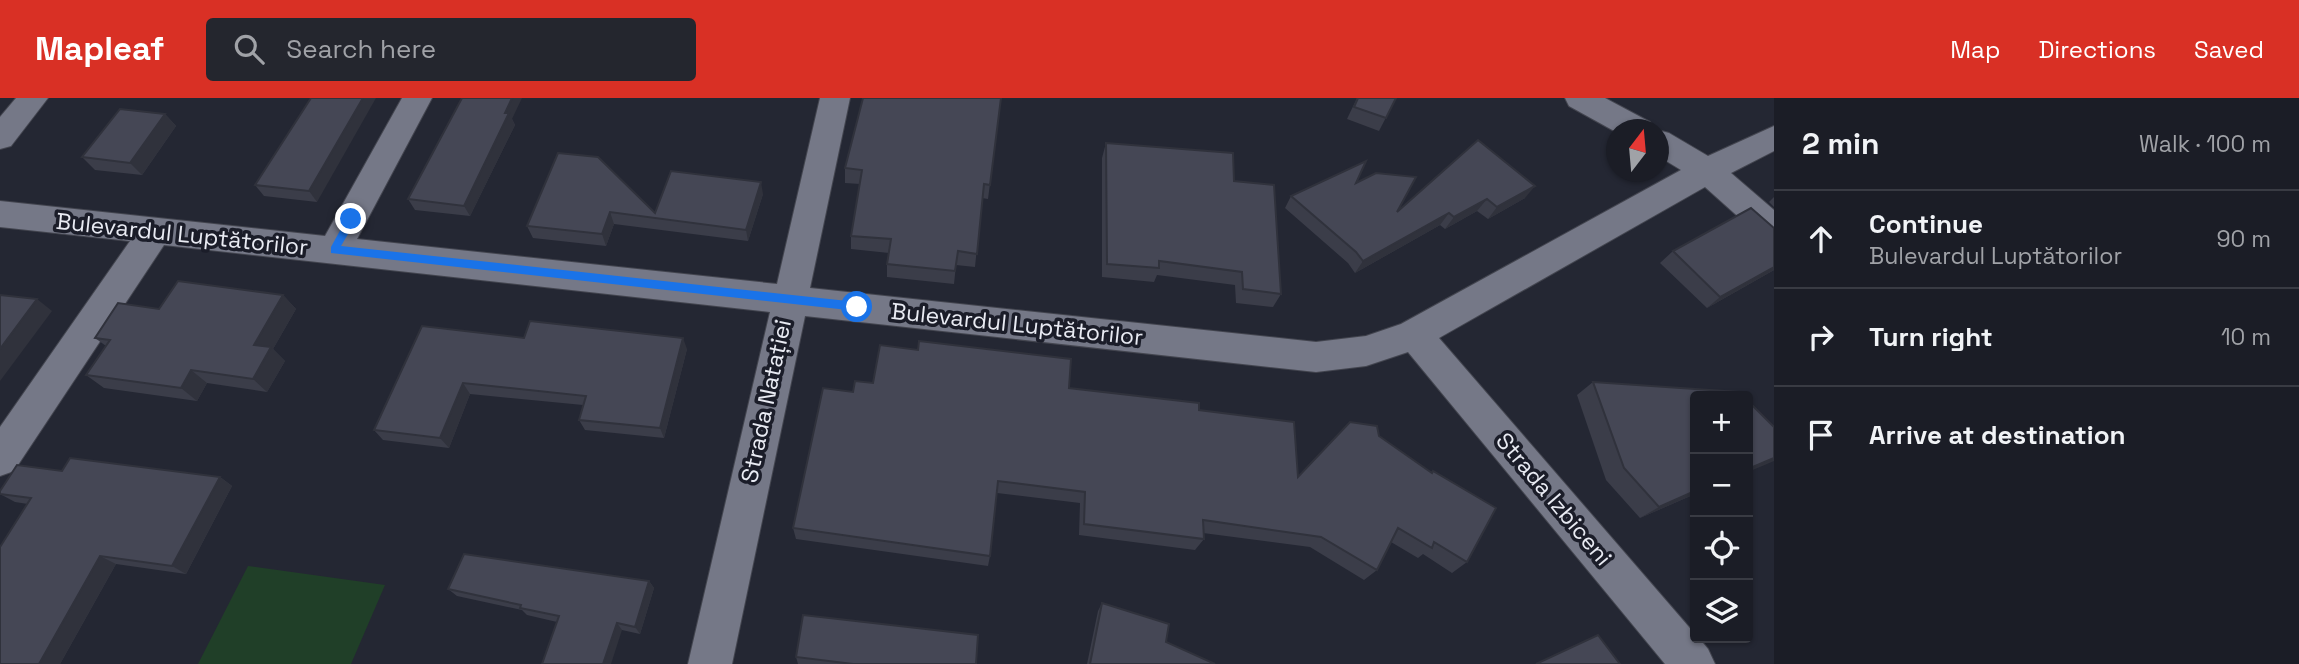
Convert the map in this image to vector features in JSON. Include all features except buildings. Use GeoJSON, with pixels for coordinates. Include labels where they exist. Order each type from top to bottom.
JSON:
{"type":"FeatureCollection","features":[{"type":"Feature","properties":{"kind":"street"},"geometry":{"type":"LineString","coordinates":[[0,138],[33,98]]}},
{"type":"Feature","properties":{"kind":"street"},"geometry":{"type":"LineString","coordinates":[[334,250],[417,98]]}},
{"type":"Feature","properties":{"kind":"street","name":"Strada Natației"},"geometry":{"type":"LineString","coordinates":[[710,664],[788,299],[835,98]]}},
{"type":"Feature","properties":{"kind":"street"},"geometry":{"type":"LineString","coordinates":[[1580,98],[1619,119]]}},
{"type":"Feature","properties":{"kind":"street","name":"Bulevardul Luptătorilor"},"geometry":{"type":"LineString","coordinates":[[0,214],[1316,357],[1361,354],[1414,334],[1707,171],[1774,137]]}},
{"type":"Feature","properties":{"kind":"street"},"geometry":{"type":"LineString","coordinates":[[1669,148],[1707,171],[1774,229]]}},
{"type":"Feature","properties":{"kind":"street"},"geometry":{"type":"LineString","coordinates":[[0,459],[155,231]]}},
{"type":"Feature","properties":{"kind":"street","name":"Strada Izbiceni"},"geometry":{"type":"LineString","coordinates":[[1414,334],[1693,664]]}},
{"type":"Feature","properties":{"kind":"green space"},"geometry":{"type":"Polygon","coordinates":[[[248,566],[385,585],[351,664],[198,664],[248,566]]]}},
{"type":"Feature","properties":{"kind":"route"},"geometry":{"type":"LineString","coordinates":[[351,219],[334,250],[857,307]]}}]}
